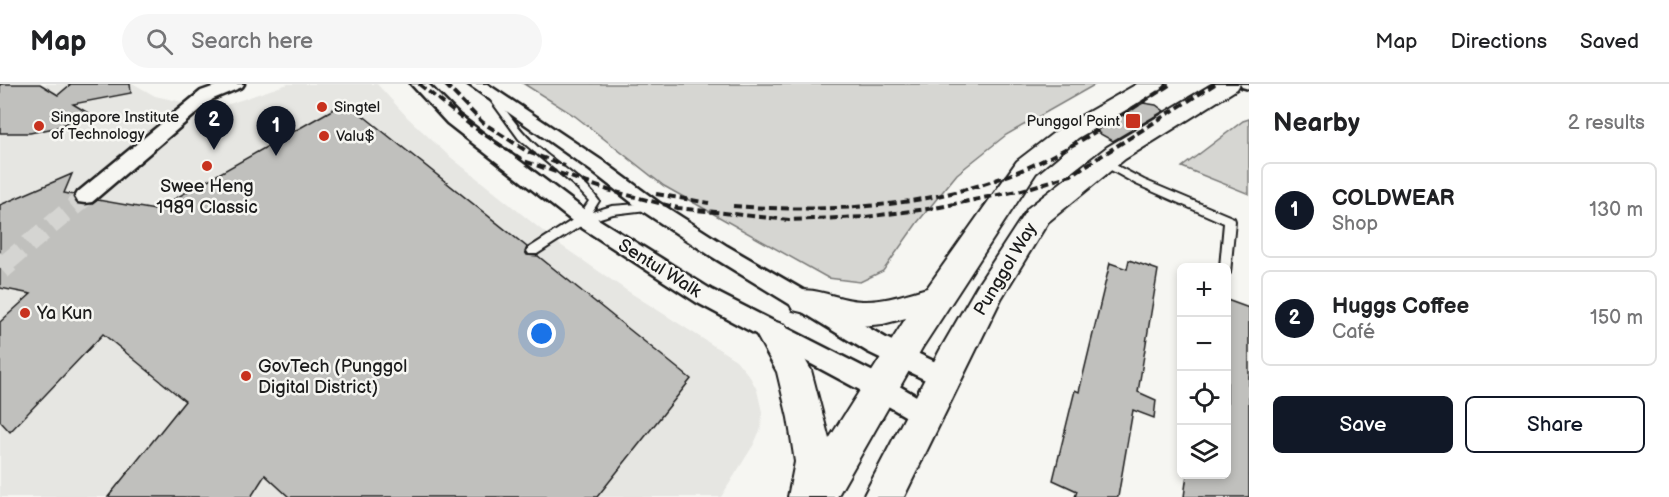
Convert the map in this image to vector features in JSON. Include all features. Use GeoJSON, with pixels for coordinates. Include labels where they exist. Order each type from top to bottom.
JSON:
{"type":"FeatureCollection","features":[{"type":"Feature","properties":{"kind":"main road","name":"Punggol Way"},"geometry":{"type":"LineString","coordinates":[[815,497],[899,356],[1026,167],[1069,133],[1154,84]]}},
{"type":"Feature","properties":{"kind":"main road","name":"Punggol Way"},"geometry":{"type":"LineString","coordinates":[[883,497],[943,377],[988,294],[1038,215],[1104,162],[1219,90]]}},
{"type":"Feature","properties":{"kind":"main road"},"geometry":{"type":"LineString","coordinates":[[1219,90],[1249,97]]}},
{"type":"Feature","properties":{"kind":"main road"},"geometry":{"type":"LineString","coordinates":[[804,301],[861,314],[883,312],[940,297]]}},
{"type":"Feature","properties":{"kind":"main road"},"geometry":{"type":"LineString","coordinates":[[773,334],[794,370],[806,418],[814,462],[808,497]]}},
{"type":"Feature","properties":{"kind":"street"},"geometry":{"type":"LineString","coordinates":[[85,197],[207,95],[236,84]]}},
{"type":"Feature","properties":{"kind":"street","name":"Sentul Walk"},"geometry":{"type":"LineString","coordinates":[[419,84],[453,119],[583,219],[704,296],[880,388],[926,415]]}},
{"type":"Feature","properties":{"kind":"street"},"geometry":{"type":"LineString","coordinates":[[484,89],[520,112],[651,207],[719,251],[899,356],[943,377]]}},
{"type":"Feature","properties":{"kind":"lane"},"geometry":{"type":"LineString","coordinates":[[484,89],[534,148],[585,188],[594,201],[583,219]]}},
{"type":"Feature","properties":{"kind":"lane"},"geometry":{"type":"LineString","coordinates":[[1104,162],[1140,182],[1230,220],[1227,263]]}},
{"type":"Feature","properties":{"kind":"lane"},"geometry":{"type":"LineString","coordinates":[[532,251],[583,219],[612,210],[651,207]]}},
{"type":"Feature","properties":{"kind":"shaded area"},"geometry":{"type":"Polygon","coordinates":[[[0,84],[134,84],[155,96],[214,109],[288,84],[377,84],[408,118],[448,155],[559,244],[736,360],[757,390],[762,412],[761,428],[754,444],[721,497],[0,497],[0,84]]]}},
{"type":"Feature","properties":{"kind":"shaded area"},"geometry":{"type":"Polygon","coordinates":[[[524,84],[1096,84],[1006,135],[957,174],[917,223],[883,271],[860,282],[828,278],[664,186],[575,116],[524,84]]]}},
{"type":"Feature","properties":{"kind":"shaded area"},"geometry":{"type":"Polygon","coordinates":[[[1249,119],[1249,194],[1182,167],[1243,121],[1249,119]]]}},
{"type":"Feature","properties":{"kind":"building","name":"Singapore Institute of Technology"},"geometry":{"type":"Polygon","coordinates":[[[0,84],[40,84],[58,95],[71,84],[130,84],[131,93],[73,104],[88,113],[59,127],[30,133],[0,133],[0,84]]]}},
{"type":"Feature","properties":{"kind":"building"},"geometry":{"type":"Polygon","coordinates":[[[346,102],[527,247],[525,252],[527,255],[538,256],[691,379],[597,497],[289,497],[265,475],[251,497],[108,497],[185,401],[103,334],[10,432],[0,421],[0,322],[31,294],[0,288],[0,205],[72,174],[64,193],[74,195],[78,204],[92,204],[98,200],[155,210],[346,102]]]}},
{"type":"Feature","properties":{"kind":"building"},"geometry":{"type":"Polygon","coordinates":[[[1143,103],[1156,105],[1164,111],[1113,141],[1095,131],[1143,103]]]}},
{"type":"Feature","properties":{"kind":"building"},"geometry":{"type":"Polygon","coordinates":[[[1129,260],[1158,270],[1138,392],[1156,400],[1154,418],[1133,410],[1118,497],[1075,497],[1077,491],[1053,480],[1075,390],[1079,392],[1110,263],[1127,269],[1129,260]]]}},
{"type":"Feature","properties":{"kind":"building"},"geometry":{"type":"Polygon","coordinates":[[[1231,301],[1249,308],[1249,497],[1184,497],[1186,479],[1231,479],[1231,301]]]}},
{"type":"Feature","properties":{"kind":"tunnel"},"geometry":{"type":"LineString","coordinates":[[6,263],[85,197]]}},
{"type":"Feature","properties":{"kind":"tunnel"},"geometry":{"type":"LineString","coordinates":[[0,268],[8,261]]}},
{"type":"Feature","properties":{"kind":"railway"},"geometry":{"type":"LineString","coordinates":[[419,84],[469,124],[524,161],[608,190],[678,208],[789,220],[865,217],[935,208],[1022,190],[1071,175],[1215,84]]}},
{"type":"Feature","properties":{"kind":"railway"},"geometry":{"type":"LineString","coordinates":[[445,84],[482,122],[528,152],[565,166]]}},
{"type":"Feature","properties":{"kind":"railway"},"geometry":{"type":"LineString","coordinates":[[733,206],[810,209],[848,207],[924,199],[961,191],[1033,165],[1069,147],[1171,84]]}},
{"type":"Feature","properties":{"kind":"railway"},"geometry":{"type":"LineString","coordinates":[[656,194],[709,203]]}},
{"type":"Feature","properties":{"kind":"place","name":"Singtel"},"geometry":{"type":"Point","coordinates":[322,107]}},
{"type":"Feature","properties":{"kind":"place","name":"Punggol Point"},"geometry":{"type":"Point","coordinates":[1133,121]}},
{"type":"Feature","properties":{"kind":"place","name":"Singapore Institute of Technology"},"geometry":{"type":"Point","coordinates":[39,126]}},
{"type":"Feature","properties":{"kind":"place","name":"Valu$"},"geometry":{"type":"Point","coordinates":[324,136]}},
{"type":"Feature","properties":{"kind":"place","name":"Huggs Coffee"},"geometry":{"type":"Point","coordinates":[214,150]}},
{"type":"Feature","properties":{"kind":"place","name":"COLDWEAR"},"geometry":{"type":"Point","coordinates":[276,156]}},
{"type":"Feature","properties":{"kind":"place","name":"Swee Heng 1989 Classic"},"geometry":{"type":"Point","coordinates":[207,166]}},
{"type":"Feature","properties":{"kind":"place","name":"Ya Kun"},"geometry":{"type":"Point","coordinates":[25,313]}},
{"type":"Feature","properties":{"kind":"place","name":"GovTech (Punggol Digital District)"},"geometry":{"type":"Point","coordinates":[246,376]}}]}
